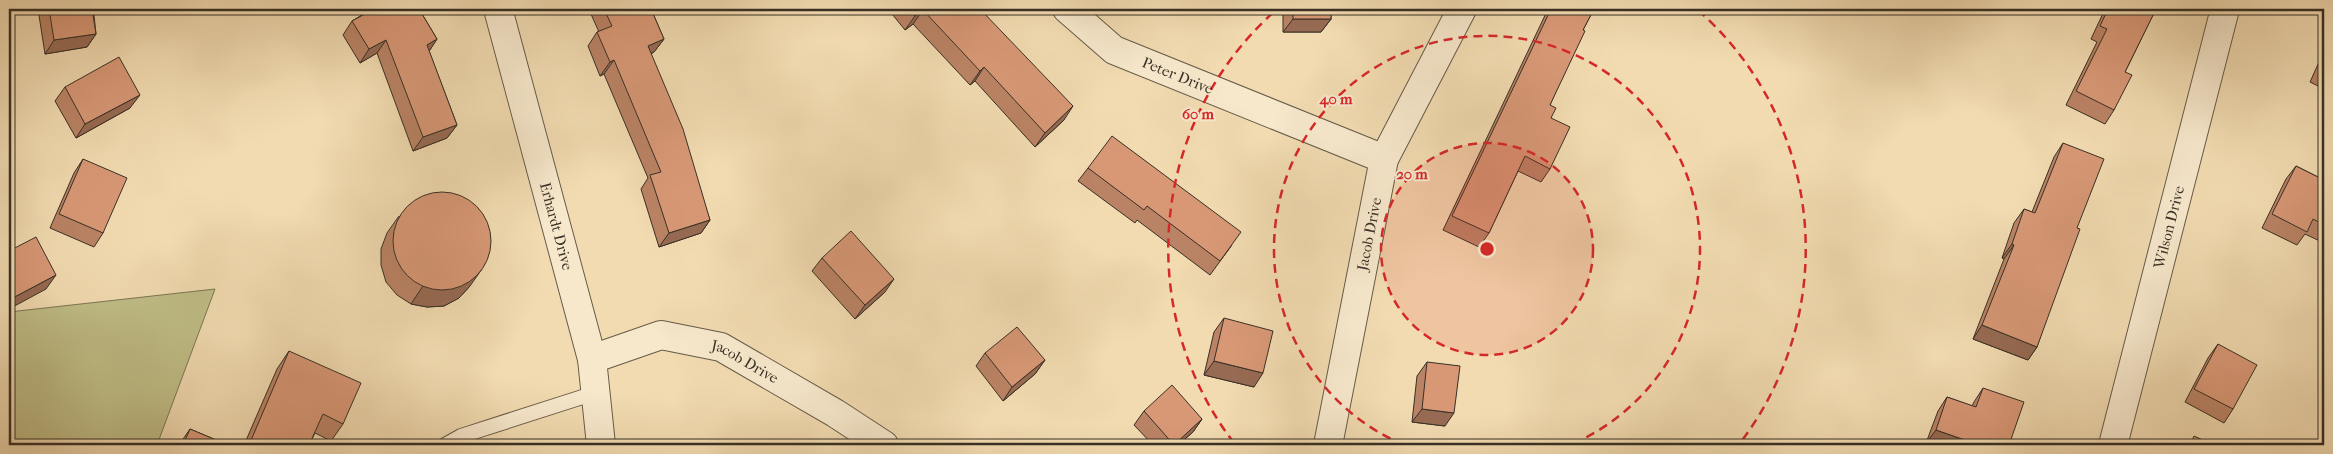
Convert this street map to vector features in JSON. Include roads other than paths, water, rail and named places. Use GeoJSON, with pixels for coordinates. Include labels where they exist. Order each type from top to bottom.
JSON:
{"type":"FeatureCollection","features":[{"type":"Feature","properties":{"kind":"street","name":"Erhardt Drive"},"geometry":{"type":"LineString","coordinates":[[498,9],[592,359],[601,445]]}},
{"type":"Feature","properties":{"kind":"street","name":"Peter Drive"},"geometry":{"type":"LineString","coordinates":[[1066,9],[1114,50],[1384,159]]}},
{"type":"Feature","properties":{"kind":"street","name":"Jacob Drive"},"geometry":{"type":"LineString","coordinates":[[1328,445],[1384,159],[1462,9]]}},
{"type":"Feature","properties":{"kind":"street","name":"Wilson Drive"},"geometry":{"type":"LineString","coordinates":[[2113,445],[2225,9]]}},
{"type":"Feature","properties":{"kind":"street","name":"Jacob Drive"},"geometry":{"type":"LineString","coordinates":[[592,359],[661,335],[722,347],[884,445]]}},
{"type":"Feature","properties":{"kind":"lane"},"geometry":{"type":"LineString","coordinates":[[445,445],[461,436],[595,393]]}}]}
